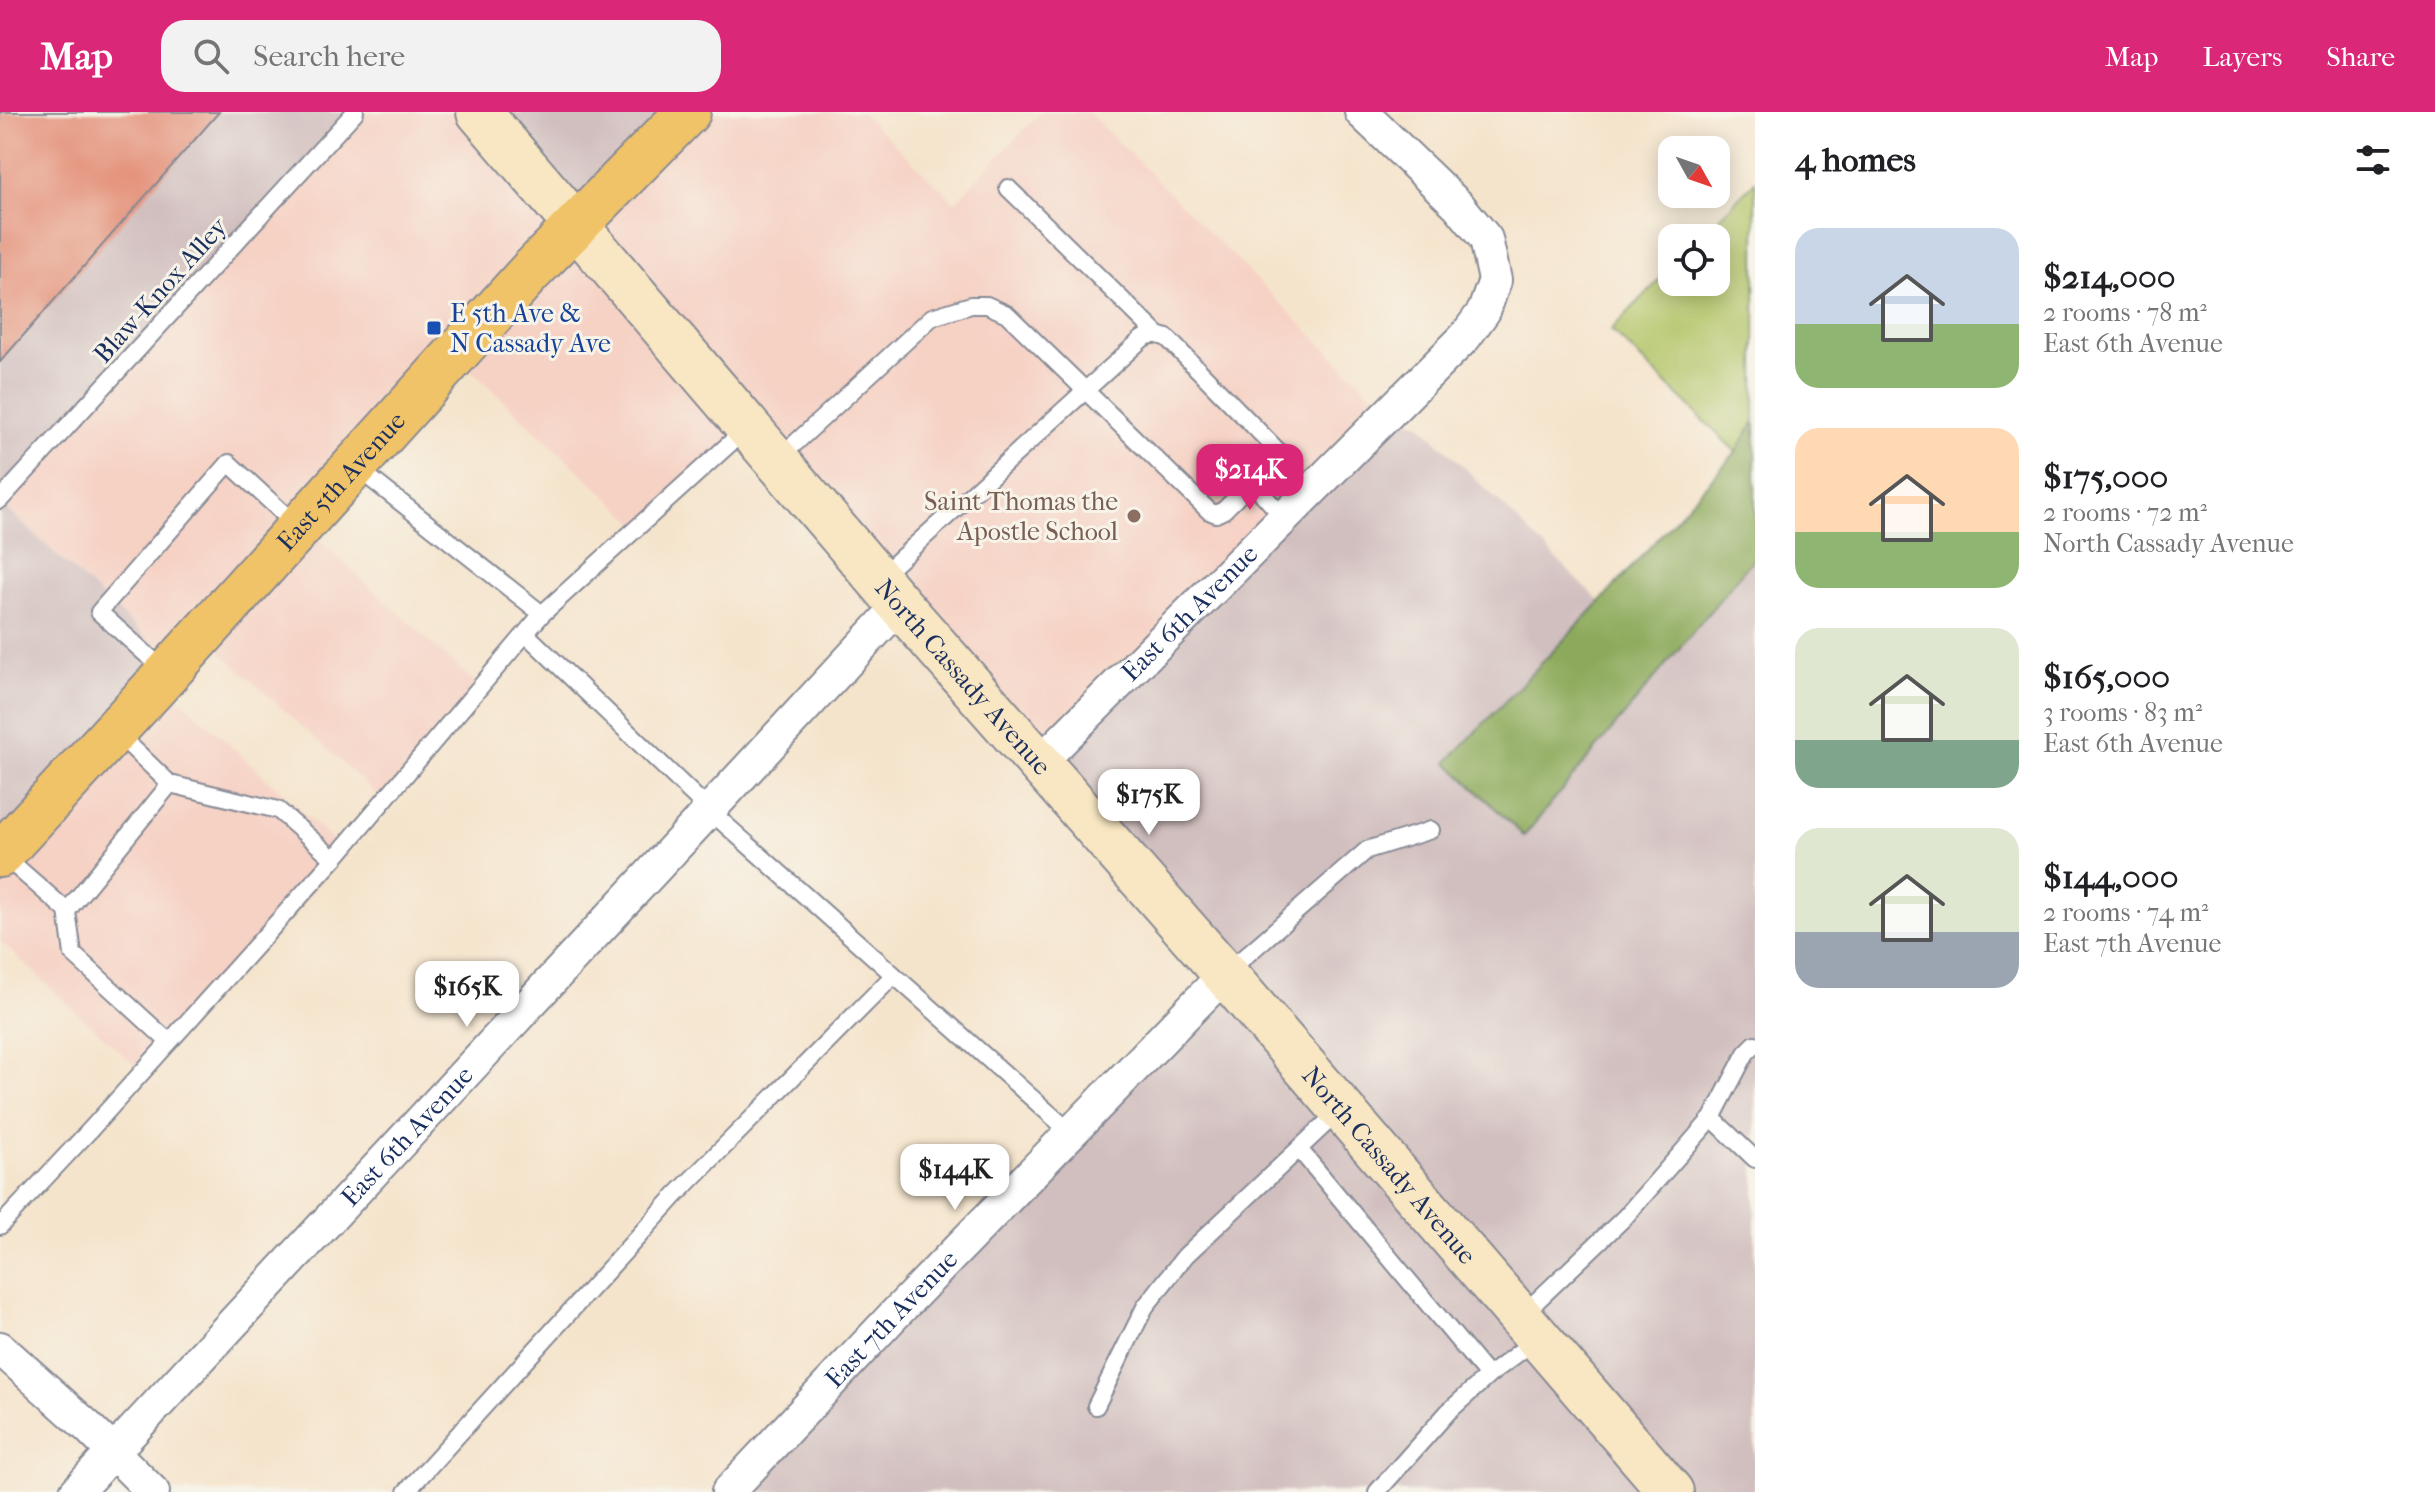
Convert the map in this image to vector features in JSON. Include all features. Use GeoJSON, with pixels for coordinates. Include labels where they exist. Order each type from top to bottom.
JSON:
{"type":"FeatureCollection","features":[{"type":"Feature","properties":{"kind":"main road","name":"North Cassady Avenue"},"geometry":{"type":"LineString","coordinates":[[479,112],[889,592],[1225,974],[1529,1327],[1661,1488]]}},
{"type":"Feature","properties":{"kind":"main road","name":"East 5th Avenue"},"geometry":{"type":"LineString","coordinates":[[1,854],[529,273],[688,112]]}},
{"type":"Feature","properties":{"kind":"street","name":"East 6th Avenue"},"geometry":{"type":"LineString","coordinates":[[1038,764],[1465,337],[1484,311],[1495,280],[1486,239],[1459,206],[1361,112]]}},
{"type":"Feature","properties":{"kind":"street","name":"East 6th Avenue"},"geometry":{"type":"LineString","coordinates":[[76,1492],[709,810],[889,592]]}},
{"type":"Feature","properties":{"kind":"street","name":"East 7th Avenue"},"geometry":{"type":"LineString","coordinates":[[728,1492],[1070,1132],[1225,974]]}},
{"type":"Feature","properties":{"kind":"street"},"geometry":{"type":"LineString","coordinates":[[0,1348],[153,1492]]}},
{"type":"Feature","properties":{"kind":"lane","name":"Blaw-Knox Alley"},"geometry":{"type":"LineString","coordinates":[[0,500],[355,112]]}},
{"type":"Feature","properties":{"kind":"lane"},"geometry":{"type":"LineString","coordinates":[[777,461],[932,317],[971,305],[987,305],[1007,314],[1209,511],[1216,514],[1224,510],[1277,457],[1276,449],[1167,338],[1157,334],[1008,188]]}},
{"type":"Feature","properties":{"kind":"lane"},"geometry":{"type":"LineString","coordinates":[[889,592],[1085,390],[1142,339],[1157,334]]}},
{"type":"Feature","properties":{"kind":"lane"},"geometry":{"type":"LineString","coordinates":[[0,1226],[334,859],[542,614],[748,427]]}},
{"type":"Feature","properties":{"kind":"lane"},"geometry":{"type":"LineString","coordinates":[[167,673],[99,612],[229,463],[299,528]]}},
{"type":"Feature","properties":{"kind":"lane"},"geometry":{"type":"LineString","coordinates":[[355,466],[542,614]]}},
{"type":"Feature","properties":{"kind":"lane"},"geometry":{"type":"LineString","coordinates":[[1251,481],[1284,518]]}},
{"type":"Feature","properties":{"kind":"lane"},"geometry":{"type":"LineString","coordinates":[[526,634],[709,810],[1070,1132]]}},
{"type":"Feature","properties":{"kind":"lane"},"geometry":{"type":"LineString","coordinates":[[114,731],[170,784],[278,810],[334,859]]}},
{"type":"Feature","properties":{"kind":"lane"},"geometry":{"type":"LineString","coordinates":[[67,911],[170,784]]}},
{"type":"Feature","properties":{"kind":"lane"},"geometry":{"type":"LineString","coordinates":[[1225,974],[1367,850],[1431,830]]}},
{"type":"Feature","properties":{"kind":"lane"},"geometry":{"type":"LineString","coordinates":[[1,854],[67,911],[73,954],[169,1042]]}},
{"type":"Feature","properties":{"kind":"lane"},"geometry":{"type":"LineString","coordinates":[[406,1492],[676,1195],[894,975]]}},
{"type":"Feature","properties":{"kind":"lane"},"geometry":{"type":"LineString","coordinates":[[1377,1492],[1448,1412],[1488,1376],[1712,1118],[1746,1053],[1755,1044]]}},
{"type":"Feature","properties":{"kind":"lane"},"geometry":{"type":"LineString","coordinates":[[1096,1406],[1145,1307],[1185,1256],[1341,1109]]}},
{"type":"Feature","properties":{"kind":"lane"},"geometry":{"type":"LineString","coordinates":[[1712,1118],[1755,1159]]}},
{"type":"Feature","properties":{"kind":"lane"},"geometry":{"type":"LineString","coordinates":[[1299,1149],[1488,1376]]}},
{"type":"Feature","properties":{"kind":"shaded area"},"geometry":{"type":"Polygon","coordinates":[[[0,112],[357,112],[6,508],[180,669],[0,863],[0,112]]]}},
{"type":"Feature","properties":{"kind":"shaded area"},"geometry":{"type":"Polygon","coordinates":[[[357,112],[861,112],[955,202],[1041,112],[1088,112],[1391,413],[1038,762],[749,421],[642,529],[461,361],[307,529],[484,691],[384,801],[207,640],[180,669],[6,508],[357,112]]]}},
{"type":"Feature","properties":{"kind":"shaded area"},"geometry":{"type":"Polygon","coordinates":[[[478,112],[685,112],[582,219],[478,112]]]}},
{"type":"Feature","properties":{"kind":"shaded area"},"geometry":{"type":"Polygon","coordinates":[[[1391,413],[1419,423],[1600,602],[1447,762],[1524,835],[1755,557],[1755,1492],[730,1492],[1224,981],[1038,762],[1391,413]]]}},
{"type":"Feature","properties":{"kind":"shaded area"},"geometry":{"type":"Polygon","coordinates":[[[165,685],[347,853],[144,1074],[0,941],[0,863],[165,685]]]}},
{"type":"Feature","properties":{"kind":"green space"},"geometry":{"type":"Polygon","coordinates":[[[1755,181],[1755,422],[1736,452],[1611,330],[1658,281],[1658,296],[1730,296],[1730,224],[1714,224],[1755,181]]]}},
{"type":"Feature","properties":{"kind":"green space"},"geometry":{"type":"Polygon","coordinates":[[[1755,422],[1755,557],[1524,836],[1447,762],[1600,602],[1736,452],[1755,422]]]}},
{"type":"Feature","properties":{"kind":"building"},"geometry":{"type":"Polygon","coordinates":[[[0,112],[219,112],[0,362],[0,112]]]}},
{"type":"Feature","properties":{"kind":"place","name":"E 5th Ave & N Cassady Ave"},"geometry":{"type":"Point","coordinates":[434,328]}},
{"type":"Feature","properties":{"kind":"place","name":"Saint Thomas the Apostle School"},"geometry":{"type":"Point","coordinates":[1134,516]}}]}
